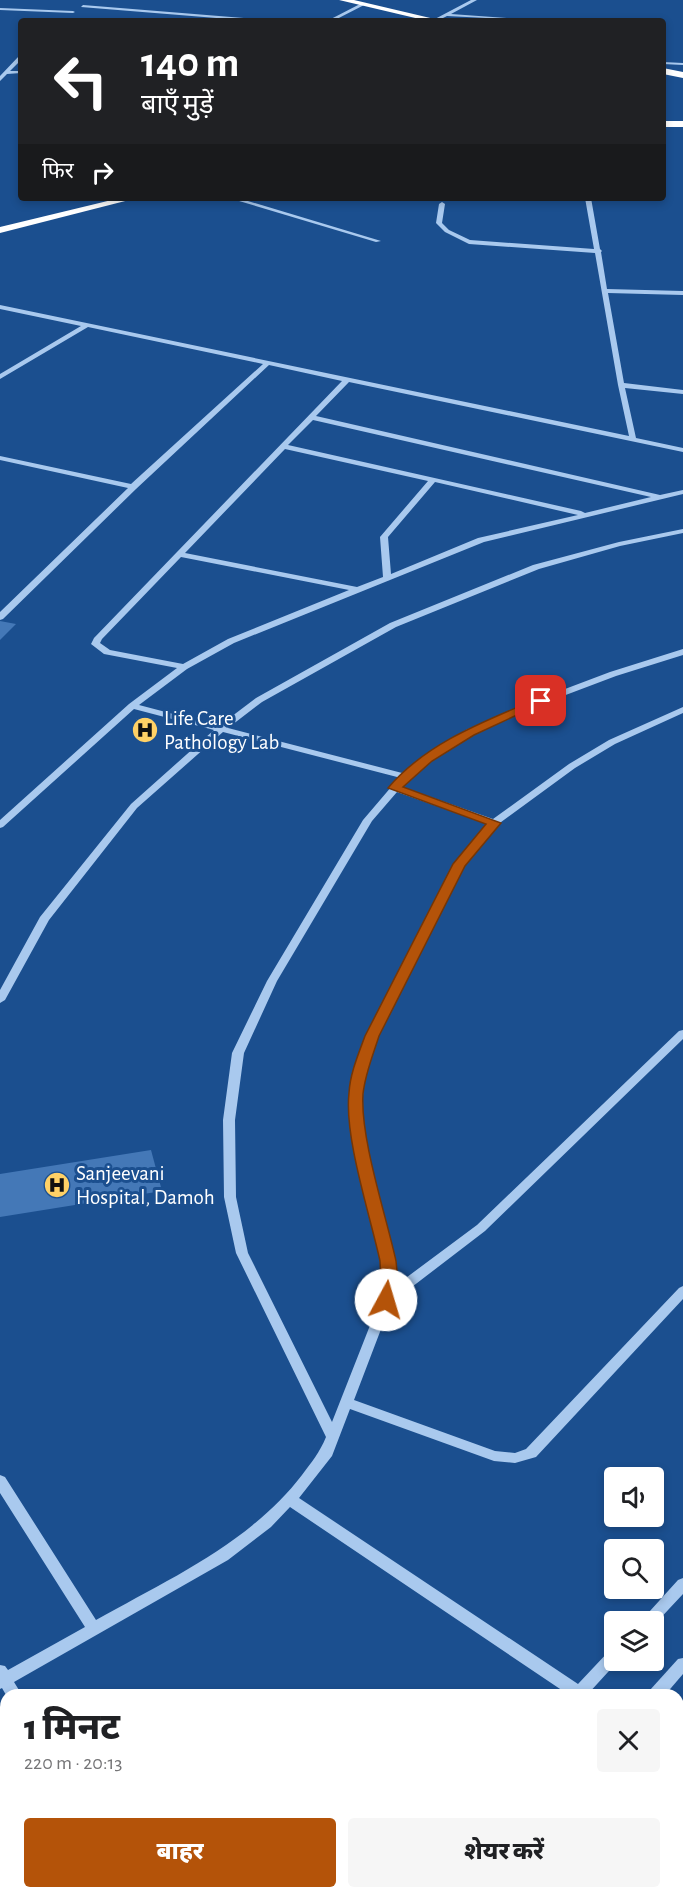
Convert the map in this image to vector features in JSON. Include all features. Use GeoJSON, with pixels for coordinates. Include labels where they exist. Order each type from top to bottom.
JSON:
{"type":"FeatureCollection","features":[{"type":"Feature","properties":{"kind":"highway"},"geometry":{"type":"LineString","coordinates":[[344,0],[424,18]]}},
{"type":"Feature","properties":{"kind":"highway"},"geometry":{"type":"LineString","coordinates":[[666,72],[683,75]]}},
{"type":"Feature","properties":{"kind":"highway"},"geometry":{"type":"LineString","coordinates":[[666,124],[683,124]]}},
{"type":"Feature","properties":{"kind":"highway"},"geometry":{"type":"LineString","coordinates":[[666,129],[683,129]]}},
{"type":"Feature","properties":{"kind":"highway"},"geometry":{"type":"LineString","coordinates":[[0,225],[98,201]]}},
{"type":"Feature","properties":{"kind":"highway"},"geometry":{"type":"LineString","coordinates":[[0,230],[120,201]]}},
{"type":"Feature","properties":{"kind":"street"},"geometry":{"type":"LineString","coordinates":[[62,18],[82,6],[99,0]]}},
{"type":"Feature","properties":{"kind":"street"},"geometry":{"type":"LineString","coordinates":[[442,18],[475,0]]}},
{"type":"Feature","properties":{"kind":"street"},"geometry":{"type":"LineString","coordinates":[[335,18],[364,4]]}},
{"type":"Feature","properties":{"kind":"street"},"geometry":{"type":"LineString","coordinates":[[82,6],[232,18]]}},
{"type":"Feature","properties":{"kind":"street"},"geometry":{"type":"LineString","coordinates":[[0,9],[73,12]]}},
{"type":"Feature","properties":{"kind":"street"},"geometry":{"type":"LineString","coordinates":[[448,15],[496,18]]}},
{"type":"Feature","properties":{"kind":"street"},"geometry":{"type":"LineString","coordinates":[[0,79],[18,60]]}},
{"type":"Feature","properties":{"kind":"street"},"geometry":{"type":"LineString","coordinates":[[666,63],[683,64]]}},
{"type":"Feature","properties":{"kind":"street"},"geometry":{"type":"LineString","coordinates":[[242,201],[378,241]]}},
{"type":"Feature","properties":{"kind":"street"},"geometry":{"type":"LineString","coordinates":[[589,201],[621,385],[633,439]]}},
{"type":"Feature","properties":{"kind":"street"},"geometry":{"type":"LineString","coordinates":[[442,204],[439,223],[464,241],[599,251]]}},
{"type":"Feature","properties":{"kind":"street"},"geometry":{"type":"LineString","coordinates":[[606,291],[683,293]]}},
{"type":"Feature","properties":{"kind":"street"},"geometry":{"type":"LineString","coordinates":[[0,307],[683,450]]}},
{"type":"Feature","properties":{"kind":"street"},"geometry":{"type":"LineString","coordinates":[[0,377],[87,325]]}},
{"type":"Feature","properties":{"kind":"street"},"geometry":{"type":"LineString","coordinates":[[0,617],[133,487],[268,363]]}},
{"type":"Feature","properties":{"kind":"street"},"geometry":{"type":"LineString","coordinates":[[184,667],[107,652],[95,644],[98,638],[346,381]]}},
{"type":"Feature","properties":{"kind":"street"},"geometry":{"type":"LineString","coordinates":[[621,385],[683,392]]}},
{"type":"Feature","properties":{"kind":"street"},"geometry":{"type":"LineString","coordinates":[[311,417],[662,498]]}},
{"type":"Feature","properties":{"kind":"street"},"geometry":{"type":"LineString","coordinates":[[283,446],[587,514]]}},
{"type":"Feature","properties":{"kind":"street"},"geometry":{"type":"LineString","coordinates":[[0,459],[133,487]]}},
{"type":"Feature","properties":{"kind":"street"},"geometry":{"type":"LineString","coordinates":[[387,577],[384,537],[433,480]]}},
{"type":"Feature","properties":{"kind":"street"},"geometry":{"type":"LineString","coordinates":[[0,825],[132,706],[184,667],[231,641],[481,540],[683,492]]}},
{"type":"Feature","properties":{"kind":"street"},"geometry":{"type":"LineString","coordinates":[[0,1000],[44,919],[134,806],[221,729],[259,700],[393,625],[536,567],[619,544],[683,531]]}},
{"type":"Feature","properties":{"kind":"street"},"geometry":{"type":"LineString","coordinates":[[179,554],[355,590]]}},
{"type":"Feature","properties":{"kind":"street"},"geometry":{"type":"LineString","coordinates":[[333,1437],[242,1253],[230,1197],[229,1120],[238,1053],[272,981],[368,820],[407,777],[428,759],[469,732],[593,681],[683,652]]}},
{"type":"Feature","properties":{"kind":"street"},"geometry":{"type":"LineString","coordinates":[[132,706],[407,777]]}},
{"type":"Feature","properties":{"kind":"street"},"geometry":{"type":"LineString","coordinates":[[2,1677],[94,1629],[223,1556],[266,1523],[290,1499],[327,1452],[386,1300],[390,1281],[388,1261],[357,1125],[356,1094],[362,1065],[372,1036],[460,864],[494,823],[572,765],[612,742],[681,714]]}},
{"type":"Feature","properties":{"kind":"street"},"geometry":{"type":"LineString","coordinates":[[395,788],[494,823]]}},
{"type":"Feature","properties":{"kind":"street"},"geometry":{"type":"LineString","coordinates":[[386,1300],[481,1228],[683,1033]]}},
{"type":"Feature","properties":{"kind":"street"},"geometry":{"type":"LineString","coordinates":[[346,1402],[494,1456],[514,1458],[531,1453],[683,1291]]}},
{"type":"Feature","properties":{"kind":"street"},"geometry":{"type":"LineString","coordinates":[[0,1481],[94,1629]]}},
{"type":"Feature","properties":{"kind":"street"},"geometry":{"type":"LineString","coordinates":[[290,1499],[571,1689]]}},
{"type":"Feature","properties":{"kind":"street"},"geometry":{"type":"LineString","coordinates":[[657,1611],[683,1584]]}},
{"type":"Feature","properties":{"kind":"street"},"geometry":{"type":"LineString","coordinates":[[660,1689],[683,1664]]}},
{"type":"Feature","properties":{"kind":"street"},"geometry":{"type":"LineString","coordinates":[[583,1689],[604,1667]]}},
{"type":"Feature","properties":{"kind":"building"},"geometry":{"type":"Polygon","coordinates":[[[0,621],[16,624],[0,640],[0,621]]]}},
{"type":"Feature","properties":{"kind":"building"},"geometry":{"type":"Polygon","coordinates":[[[151,1150],[162,1191],[0,1217],[0,1174],[151,1150]]]}},
{"type":"Feature","properties":{"kind":"place","name":"Life Care Pathology Lab"},"geometry":{"type":"Point","coordinates":[145,730]}},
{"type":"Feature","properties":{"kind":"place","name":"Sanjeevani Hospital, Damoh"},"geometry":{"type":"Point","coordinates":[57,1185]}},
{"type":"Feature","properties":{"kind":"route"},"geometry":{"type":"LineString","coordinates":[[386,1300],[390,1281],[388,1261],[357,1125],[356,1094],[362,1065],[372,1036],[460,864],[494,823],[395,788],[428,759],[469,732],[541,701]]}}]}
